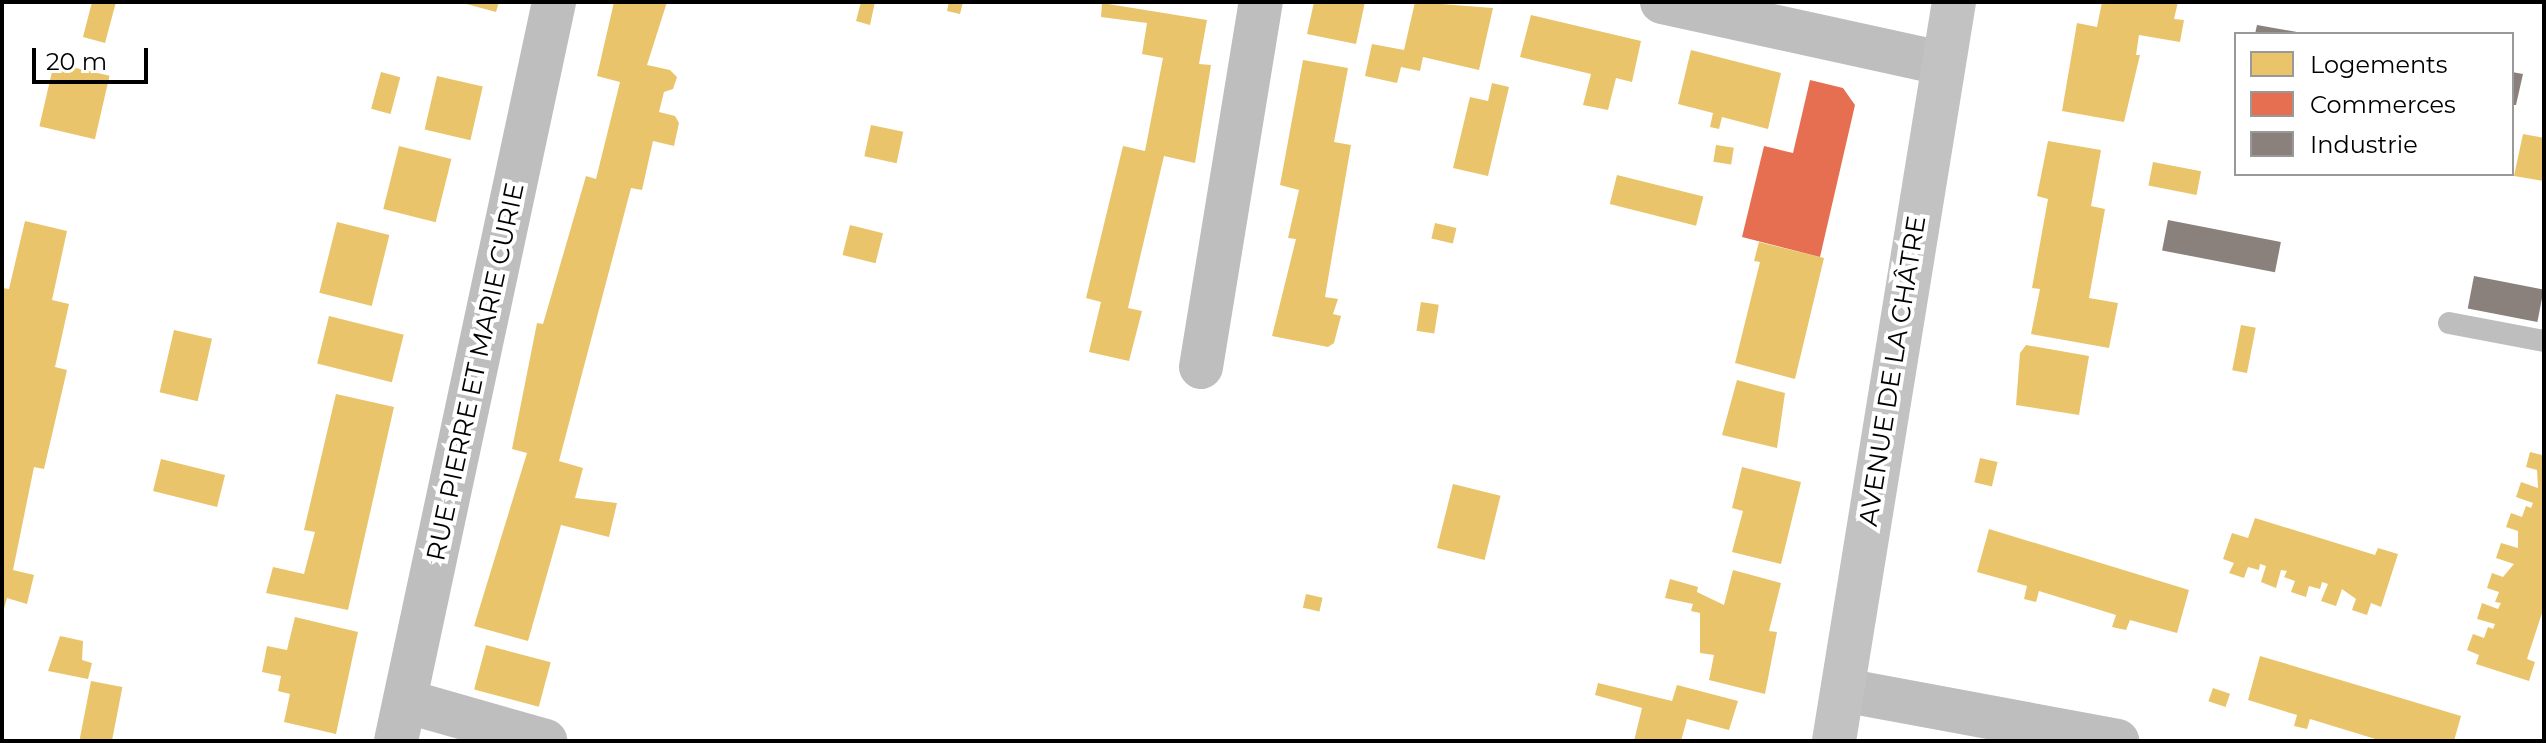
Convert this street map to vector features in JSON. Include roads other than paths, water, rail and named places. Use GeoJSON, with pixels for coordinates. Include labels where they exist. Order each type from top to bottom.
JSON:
{"type":"FeatureCollection","features":[{"type":"Feature","properties":{"kind":"main road","name":"AVENUE DE LA CHÂTRE"},"geometry":{"type":"LineString","coordinates":[[1834,741],[1954,2]]}},
{"type":"Feature","properties":{"kind":"street","name":"RUE PIERRE ET MARIE CURIE"},"geometry":{"type":"LineString","coordinates":[[401,721],[554,2]]}},
{"type":"Feature","properties":{"kind":"street"},"geometry":{"type":"LineString","coordinates":[[1201,367],[1261,2]]}},
{"type":"Feature","properties":{"kind":"street"},"geometry":{"type":"LineString","coordinates":[[1662,2],[1942,63]]}},
{"type":"Feature","properties":{"kind":"street"},"geometry":{"type":"LineString","coordinates":[[1843,690],[2117,741]]}},
{"type":"Feature","properties":{"kind":"street"},"geometry":{"type":"LineString","coordinates":[[401,721],[545,741]]}},
{"type":"Feature","properties":{"kind":"lane"},"geometry":{"type":"LineString","coordinates":[[2449,323],[2544,341]]}}]}
